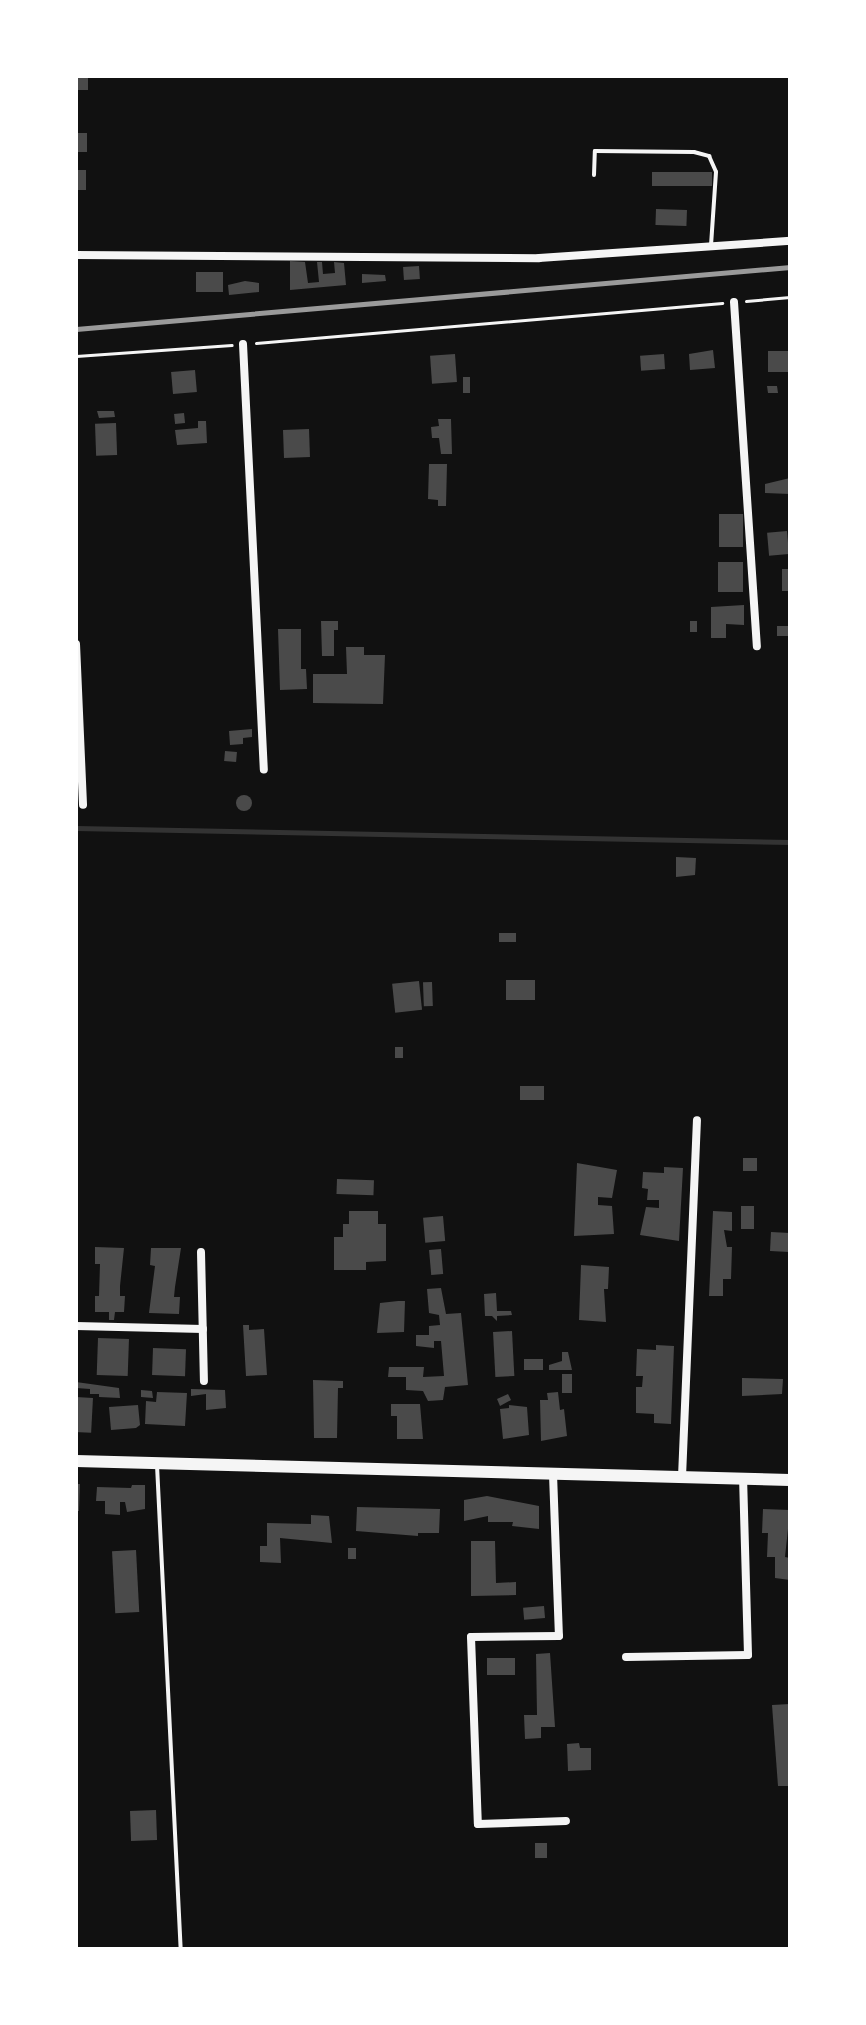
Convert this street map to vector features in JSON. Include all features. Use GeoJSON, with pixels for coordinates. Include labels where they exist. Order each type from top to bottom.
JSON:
{"type":"FeatureCollection","features":[{"type":"Feature","properties":{"kind":"main road"},"geometry":{"type":"LineString","coordinates":[[76,1461],[790,1480]]}},
{"type":"Feature","properties":{"kind":"street"},"geometry":{"type":"LineString","coordinates":[[76,255],[539,258],[711,249],[790,241]]}},
{"type":"Feature","properties":{"kind":"street"},"geometry":{"type":"LineString","coordinates":[[734,302],[757,646]]}},
{"type":"Feature","properties":{"kind":"street"},"geometry":{"type":"LineString","coordinates":[[243,344],[264,769]]}},
{"type":"Feature","properties":{"kind":"street"},"geometry":{"type":"LineString","coordinates":[[76,644],[83,805]]}},
{"type":"Feature","properties":{"kind":"street"},"geometry":{"type":"LineString","coordinates":[[682,1477],[697,1120]]}},
{"type":"Feature","properties":{"kind":"street"},"geometry":{"type":"LineString","coordinates":[[201,1252],[204,1381]]}},
{"type":"Feature","properties":{"kind":"street"},"geometry":{"type":"LineString","coordinates":[[76,1326],[203,1329]]}},
{"type":"Feature","properties":{"kind":"street"},"geometry":{"type":"LineString","coordinates":[[553,1474],[559,1636],[471,1637],[478,1824],[566,1821]]}},
{"type":"Feature","properties":{"kind":"street"},"geometry":{"type":"LineString","coordinates":[[626,1657],[748,1655],[743,1479]]}},
{"type":"Feature","properties":{"kind":"lane"},"geometry":{"type":"LineString","coordinates":[[594,175],[595,151],[694,152],[709,156],[716,172],[711,249]]}},
{"type":"Feature","properties":{"kind":"lane"},"geometry":{"type":"LineString","coordinates":[[156,1463],[181,1949]]}},
{"type":"Feature","properties":{"kind":"path"},"geometry":{"type":"LineString","coordinates":[[76,356],[790,297]]}},
{"type":"Feature","properties":{"kind":"building"},"geometry":{"type":"Polygon","coordinates":[[[76,76],[88,76],[88,90],[76,90],[76,76]]]}},
{"type":"Feature","properties":{"kind":"building"},"geometry":{"type":"Polygon","coordinates":[[[76,133],[87,133],[87,152],[76,152],[76,133]]]}},
{"type":"Feature","properties":{"kind":"building"},"geometry":{"type":"Polygon","coordinates":[[[76,170],[86,170],[86,190],[76,190],[76,170]]]}},
{"type":"Feature","properties":{"kind":"building"},"geometry":{"type":"Polygon","coordinates":[[[652,172],[712,172],[712,186],[652,186],[652,172]]]}},
{"type":"Feature","properties":{"kind":"building"},"geometry":{"type":"Polygon","coordinates":[[[656,209],[687,210],[686,226],[655,225],[656,209]]]}},
{"type":"Feature","properties":{"kind":"building"},"geometry":{"type":"Polygon","coordinates":[[[290,261],[305,262],[308,283],[319,282],[317,262],[322,262],[323,274],[335,273],[334,262],[344,263],[346,285],[290,290],[290,261]]]}},
{"type":"Feature","properties":{"kind":"building"},"geometry":{"type":"Polygon","coordinates":[[[419,266],[420,279],[404,280],[403,267],[419,266]]]}},
{"type":"Feature","properties":{"kind":"building"},"geometry":{"type":"Polygon","coordinates":[[[196,272],[223,272],[223,292],[196,292],[196,272]]]}},
{"type":"Feature","properties":{"kind":"building"},"geometry":{"type":"Polygon","coordinates":[[[362,274],[385,275],[386,281],[362,283],[362,274]]]}},
{"type":"Feature","properties":{"kind":"building"},"geometry":{"type":"Polygon","coordinates":[[[245,281],[259,283],[259,292],[229,295],[228,285],[245,281]]]}},
{"type":"Feature","properties":{"kind":"building"},"geometry":{"type":"Polygon","coordinates":[[[713,350],[715,368],[690,370],[689,354],[713,350]]]}},
{"type":"Feature","properties":{"kind":"building"},"geometry":{"type":"Polygon","coordinates":[[[768,351],[790,351],[790,372],[768,372],[768,351]]]}},
{"type":"Feature","properties":{"kind":"building"},"geometry":{"type":"Polygon","coordinates":[[[455,354],[457,382],[432,384],[430,356],[455,354]]]}},
{"type":"Feature","properties":{"kind":"building"},"geometry":{"type":"Polygon","coordinates":[[[664,354],[665,369],[641,371],[640,356],[664,354]]]}},
{"type":"Feature","properties":{"kind":"building"},"geometry":{"type":"Polygon","coordinates":[[[195,370],[197,392],[173,394],[171,372],[195,370]]]}},
{"type":"Feature","properties":{"kind":"building"},"geometry":{"type":"Polygon","coordinates":[[[463,377],[470,377],[470,393],[463,393],[463,377]]]}},
{"type":"Feature","properties":{"kind":"building"},"geometry":{"type":"Polygon","coordinates":[[[767,386],[777,386],[778,393],[768,393],[767,386]]]}},
{"type":"Feature","properties":{"kind":"building"},"geometry":{"type":"Polygon","coordinates":[[[97,411],[114,411],[115,417],[99,418],[97,411]]]}},
{"type":"Feature","properties":{"kind":"building"},"geometry":{"type":"Polygon","coordinates":[[[184,413],[185,423],[175,424],[174,414],[184,413]]]}},
{"type":"Feature","properties":{"kind":"building"},"geometry":{"type":"Polygon","coordinates":[[[438,419],[451,419],[452,454],[441,454],[439,438],[432,438],[431,427],[439,426],[438,419]]]}},
{"type":"Feature","properties":{"kind":"building"},"geometry":{"type":"Polygon","coordinates":[[[198,421],[206,421],[207,443],[177,445],[175,430],[198,428],[198,421]]]}},
{"type":"Feature","properties":{"kind":"building"},"geometry":{"type":"Polygon","coordinates":[[[116,423],[117,455],[96,456],[95,424],[116,423]]]}},
{"type":"Feature","properties":{"kind":"building"},"geometry":{"type":"Polygon","coordinates":[[[309,429],[310,457],[284,458],[283,430],[309,429]]]}},
{"type":"Feature","properties":{"kind":"building"},"geometry":{"type":"Polygon","coordinates":[[[429,464],[447,464],[446,506],[438,506],[438,500],[428,499],[429,464]]]}},
{"type":"Feature","properties":{"kind":"building"},"geometry":{"type":"Polygon","coordinates":[[[790,478],[790,494],[765,493],[765,484],[790,478]]]}},
{"type":"Feature","properties":{"kind":"building"},"geometry":{"type":"Polygon","coordinates":[[[719,514],[743,514],[743,547],[719,547],[719,514]]]}},
{"type":"Feature","properties":{"kind":"building"},"geometry":{"type":"Polygon","coordinates":[[[787,531],[789,554],[769,556],[767,533],[787,531]]]}},
{"type":"Feature","properties":{"kind":"building"},"geometry":{"type":"Polygon","coordinates":[[[718,562],[743,562],[743,592],[718,592],[718,562]]]}},
{"type":"Feature","properties":{"kind":"building"},"geometry":{"type":"Polygon","coordinates":[[[782,569],[790,569],[790,591],[782,591],[782,569]]]}},
{"type":"Feature","properties":{"kind":"building"},"geometry":{"type":"Polygon","coordinates":[[[744,605],[744,625],[726,624],[726,638],[711,638],[711,607],[744,605]]]}},
{"type":"Feature","properties":{"kind":"building"},"geometry":{"type":"Polygon","coordinates":[[[321,621],[338,621],[338,630],[334,630],[334,656],[322,656],[321,621]]]}},
{"type":"Feature","properties":{"kind":"building"},"geometry":{"type":"Polygon","coordinates":[[[690,621],[697,621],[697,632],[690,632],[690,621]]]}},
{"type":"Feature","properties":{"kind":"building"},"geometry":{"type":"Polygon","coordinates":[[[777,626],[790,626],[790,636],[777,636],[777,626]]]}},
{"type":"Feature","properties":{"kind":"building"},"geometry":{"type":"Polygon","coordinates":[[[278,629],[301,629],[301,669],[306,669],[307,689],[280,690],[278,629]]]}},
{"type":"Feature","properties":{"kind":"building"},"geometry":{"type":"Polygon","coordinates":[[[346,647],[364,647],[364,655],[385,655],[383,704],[313,703],[313,674],[347,674],[346,647]]]}},
{"type":"Feature","properties":{"kind":"building"},"geometry":{"type":"Polygon","coordinates":[[[252,729],[252,737],[243,738],[243,744],[230,745],[229,731],[252,729]]]}},
{"type":"Feature","properties":{"kind":"building"},"geometry":{"type":"Polygon","coordinates":[[[225,751],[237,752],[236,762],[224,761],[225,751]]]}},
{"type":"Feature","properties":{"kind":"building"},"geometry":{"type":"Polygon","coordinates":[[[244,795],[250,797],[250,809],[244,811],[238,809],[236,803],[238,797],[244,795]]]}},
{"type":"Feature","properties":{"kind":"building"},"geometry":{"type":"Polygon","coordinates":[[[676,857],[696,858],[695,875],[676,877],[676,857]]]}},
{"type":"Feature","properties":{"kind":"building"},"geometry":{"type":"Polygon","coordinates":[[[499,933],[516,933],[516,942],[499,942],[499,933]]]}},
{"type":"Feature","properties":{"kind":"building"},"geometry":{"type":"Polygon","coordinates":[[[506,980],[535,980],[535,1000],[506,1000],[506,980]]]}},
{"type":"Feature","properties":{"kind":"building"},"geometry":{"type":"Polygon","coordinates":[[[419,981],[422,1010],[395,1013],[392,984],[419,981]]]}},
{"type":"Feature","properties":{"kind":"building"},"geometry":{"type":"Polygon","coordinates":[[[423,982],[432,982],[433,1006],[424,1006],[423,982]]]}},
{"type":"Feature","properties":{"kind":"building"},"geometry":{"type":"Polygon","coordinates":[[[395,1047],[403,1047],[403,1058],[395,1058],[395,1047]]]}},
{"type":"Feature","properties":{"kind":"building"},"geometry":{"type":"Polygon","coordinates":[[[520,1086],[544,1086],[544,1100],[520,1100],[520,1086]]]}},
{"type":"Feature","properties":{"kind":"building"},"geometry":{"type":"Polygon","coordinates":[[[743,1158],[757,1158],[757,1171],[743,1171],[743,1158]]]}},
{"type":"Feature","properties":{"kind":"building"},"geometry":{"type":"Polygon","coordinates":[[[577,1163],[617,1170],[612,1198],[598,1197],[598,1205],[612,1206],[614,1234],[574,1236],[577,1163]]]}},
{"type":"Feature","properties":{"kind":"building"},"geometry":{"type":"Polygon","coordinates":[[[664,1167],[683,1168],[679,1241],[640,1235],[646,1207],[659,1208],[659,1200],[647,1200],[648,1189],[642,1188],[643,1172],[664,1173],[664,1167]]]}},
{"type":"Feature","properties":{"kind":"building"},"geometry":{"type":"Polygon","coordinates":[[[337,1179],[374,1180],[373,1195],[336,1194],[337,1179]]]}},
{"type":"Feature","properties":{"kind":"building"},"geometry":{"type":"Polygon","coordinates":[[[741,1206],[754,1206],[754,1229],[741,1229],[741,1206]]]}},
{"type":"Feature","properties":{"kind":"building"},"geometry":{"type":"Polygon","coordinates":[[[349,1211],[378,1211],[378,1224],[386,1224],[386,1261],[366,1262],[366,1270],[334,1270],[334,1237],[343,1237],[343,1224],[349,1224],[349,1211]]]}},
{"type":"Feature","properties":{"kind":"building"},"geometry":{"type":"Polygon","coordinates":[[[713,1211],[732,1212],[732,1231],[724,1230],[727,1247],[732,1247],[731,1279],[723,1279],[723,1296],[709,1296],[713,1211]]]}},
{"type":"Feature","properties":{"kind":"building"},"geometry":{"type":"Polygon","coordinates":[[[443,1216],[445,1241],[425,1243],[423,1218],[443,1216]]]}},
{"type":"Feature","properties":{"kind":"building"},"geometry":{"type":"Polygon","coordinates":[[[771,1232],[790,1233],[789,1252],[770,1251],[771,1232]]]}},
{"type":"Feature","properties":{"kind":"building"},"geometry":{"type":"Polygon","coordinates":[[[95,1247],[124,1248],[120,1296],[125,1296],[124,1312],[115,1312],[114,1320],[109,1320],[109,1312],[95,1312],[100,1264],[95,1264],[95,1247]]]}},
{"type":"Feature","properties":{"kind":"building"},"geometry":{"type":"Polygon","coordinates":[[[151,1248],[181,1248],[174,1297],[180,1297],[179,1314],[149,1313],[155,1266],[150,1265],[151,1248]]]}},
{"type":"Feature","properties":{"kind":"building"},"geometry":{"type":"Polygon","coordinates":[[[441,1249],[443,1274],[431,1275],[429,1250],[441,1249]]]}},
{"type":"Feature","properties":{"kind":"building"},"geometry":{"type":"Polygon","coordinates":[[[581,1265],[609,1267],[608,1289],[604,1289],[606,1322],[579,1320],[581,1265]]]}},
{"type":"Feature","properties":{"kind":"building"},"geometry":{"type":"Polygon","coordinates":[[[441,1288],[446,1314],[461,1313],[468,1385],[445,1387],[443,1400],[428,1401],[423,1391],[406,1390],[406,1377],[388,1377],[389,1367],[424,1367],[423,1377],[444,1376],[441,1341],[434,1341],[434,1348],[416,1346],[416,1335],[429,1335],[429,1326],[440,1325],[439,1315],[429,1313],[427,1289],[441,1288]]]}},
{"type":"Feature","properties":{"kind":"building"},"geometry":{"type":"Polygon","coordinates":[[[496,1293],[497,1311],[511,1311],[512,1315],[497,1316],[497,1321],[492,1316],[485,1316],[484,1294],[496,1293]]]}},
{"type":"Feature","properties":{"kind":"building"},"geometry":{"type":"Polygon","coordinates":[[[405,1301],[404,1332],[377,1333],[380,1303],[405,1301]]]}},
{"type":"Feature","properties":{"kind":"building"},"geometry":{"type":"Polygon","coordinates":[[[243,1325],[249,1325],[249,1330],[264,1329],[267,1375],[246,1376],[243,1325]]]}},
{"type":"Feature","properties":{"kind":"building"},"geometry":{"type":"Polygon","coordinates":[[[512,1331],[514,1376],[495,1377],[493,1332],[512,1331]]]}},
{"type":"Feature","properties":{"kind":"building"},"geometry":{"type":"Polygon","coordinates":[[[98,1338],[129,1339],[128,1376],[97,1375],[98,1338]]]}},
{"type":"Feature","properties":{"kind":"building"},"geometry":{"type":"Polygon","coordinates":[[[656,1345],[674,1346],[671,1424],[654,1423],[654,1414],[636,1413],[636,1387],[642,1387],[643,1376],[636,1376],[637,1349],[656,1350],[656,1345]]]}},
{"type":"Feature","properties":{"kind":"building"},"geometry":{"type":"Polygon","coordinates":[[[153,1348],[186,1349],[185,1376],[152,1375],[153,1348]]]}},
{"type":"Feature","properties":{"kind":"building"},"geometry":{"type":"Polygon","coordinates":[[[562,1352],[568,1352],[572,1370],[549,1370],[549,1365],[562,1361],[562,1352]]]}},
{"type":"Feature","properties":{"kind":"building"},"geometry":{"type":"Polygon","coordinates":[[[524,1359],[543,1359],[543,1370],[524,1370],[524,1359]]]}},
{"type":"Feature","properties":{"kind":"building"},"geometry":{"type":"Polygon","coordinates":[[[562,1374],[572,1374],[572,1393],[562,1393],[562,1374]]]}},
{"type":"Feature","properties":{"kind":"building"},"geometry":{"type":"Polygon","coordinates":[[[742,1378],[783,1379],[782,1394],[742,1396],[742,1378]]]}},
{"type":"Feature","properties":{"kind":"building"},"geometry":{"type":"Polygon","coordinates":[[[313,1380],[343,1381],[343,1388],[338,1388],[337,1438],[314,1438],[313,1380]]]}},
{"type":"Feature","properties":{"kind":"building"},"geometry":{"type":"Polygon","coordinates":[[[76,1382],[119,1388],[120,1398],[90,1394],[90,1389],[76,1388],[76,1382]]]}},
{"type":"Feature","properties":{"kind":"building"},"geometry":{"type":"Polygon","coordinates":[[[191,1389],[225,1390],[226,1408],[206,1410],[206,1394],[191,1396],[191,1389]]]}},
{"type":"Feature","properties":{"kind":"building"},"geometry":{"type":"Polygon","coordinates":[[[141,1390],[152,1391],[153,1398],[141,1397],[141,1390]]]}},
{"type":"Feature","properties":{"kind":"building"},"geometry":{"type":"Polygon","coordinates":[[[157,1392],[187,1393],[185,1426],[145,1424],[146,1401],[156,1402],[157,1392]]]}},
{"type":"Feature","properties":{"kind":"building"},"geometry":{"type":"Polygon","coordinates":[[[558,1392],[560,1410],[564,1409],[567,1436],[541,1441],[540,1400],[548,1400],[547,1393],[558,1392]]]}},
{"type":"Feature","properties":{"kind":"building"},"geometry":{"type":"Polygon","coordinates":[[[508,1394],[511,1400],[500,1406],[497,1399],[508,1394]]]}},
{"type":"Feature","properties":{"kind":"building"},"geometry":{"type":"Polygon","coordinates":[[[76,1397],[93,1398],[91,1433],[76,1432],[76,1397]]]}},
{"type":"Feature","properties":{"kind":"building"},"geometry":{"type":"Polygon","coordinates":[[[391,1404],[420,1404],[423,1439],[397,1439],[397,1416],[391,1416],[391,1404]]]}},
{"type":"Feature","properties":{"kind":"building"},"geometry":{"type":"Polygon","coordinates":[[[138,1405],[140,1425],[111,1430],[109,1407],[138,1405]]]}},
{"type":"Feature","properties":{"kind":"building"},"geometry":{"type":"Polygon","coordinates":[[[509,1405],[527,1407],[529,1435],[503,1439],[500,1409],[509,1408],[509,1405]]]}},
{"type":"Feature","properties":{"kind":"building"},"geometry":{"type":"Polygon","coordinates":[[[76,1484],[80,1484],[79,1511],[76,1511],[76,1484]]]}},
{"type":"Feature","properties":{"kind":"building"},"geometry":{"type":"Polygon","coordinates":[[[132,1485],[145,1485],[145,1509],[127,1512],[125,1502],[120,1502],[120,1515],[105,1514],[105,1501],[96,1501],[97,1487],[131,1488],[132,1485]]]}},
{"type":"Feature","properties":{"kind":"building"},"geometry":{"type":"Polygon","coordinates":[[[487,1496],[539,1506],[539,1529],[512,1526],[513,1522],[488,1522],[488,1516],[464,1521],[464,1500],[487,1496]]]}},
{"type":"Feature","properties":{"kind":"building"},"geometry":{"type":"Polygon","coordinates":[[[357,1507],[440,1509],[439,1533],[418,1533],[418,1536],[356,1531],[357,1507]]]}},
{"type":"Feature","properties":{"kind":"building"},"geometry":{"type":"Polygon","coordinates":[[[763,1509],[790,1510],[785,1557],[790,1558],[790,1580],[775,1578],[775,1557],[767,1557],[768,1533],[762,1533],[763,1509]]]}},
{"type":"Feature","properties":{"kind":"building"},"geometry":{"type":"Polygon","coordinates":[[[311,1515],[329,1516],[332,1543],[280,1538],[281,1563],[260,1562],[260,1546],[267,1546],[267,1523],[311,1524],[311,1515]]]}},
{"type":"Feature","properties":{"kind":"building"},"geometry":{"type":"Polygon","coordinates":[[[471,1541],[495,1541],[496,1583],[516,1582],[516,1595],[471,1596],[471,1541]]]}},
{"type":"Feature","properties":{"kind":"building"},"geometry":{"type":"Polygon","coordinates":[[[348,1548],[356,1548],[356,1559],[348,1559],[348,1548]]]}},
{"type":"Feature","properties":{"kind":"building"},"geometry":{"type":"Polygon","coordinates":[[[136,1550],[139,1612],[115,1613],[112,1551],[136,1550]]]}},
{"type":"Feature","properties":{"kind":"building"},"geometry":{"type":"Polygon","coordinates":[[[544,1606],[545,1618],[524,1620],[523,1608],[544,1606]]]}},
{"type":"Feature","properties":{"kind":"building"},"geometry":{"type":"Polygon","coordinates":[[[550,1653],[555,1727],[541,1727],[541,1738],[525,1739],[524,1715],[537,1715],[536,1654],[550,1653]]]}},
{"type":"Feature","properties":{"kind":"building"},"geometry":{"type":"Polygon","coordinates":[[[487,1658],[515,1658],[515,1675],[487,1675],[487,1658]]]}},
{"type":"Feature","properties":{"kind":"building"},"geometry":{"type":"Polygon","coordinates":[[[790,1704],[790,1786],[778,1786],[772,1705],[790,1704]]]}},
{"type":"Feature","properties":{"kind":"building"},"geometry":{"type":"Polygon","coordinates":[[[579,1743],[580,1748],[591,1748],[591,1770],[568,1771],[567,1744],[579,1743]]]}},
{"type":"Feature","properties":{"kind":"building"},"geometry":{"type":"Polygon","coordinates":[[[156,1810],[157,1840],[131,1841],[130,1811],[156,1810]]]}},
{"type":"Feature","properties":{"kind":"building"},"geometry":{"type":"Polygon","coordinates":[[[535,1843],[547,1843],[547,1858],[535,1858],[535,1843]]]}},
{"type":"Feature","properties":{"kind":"waterway"},"geometry":{"type":"LineString","coordinates":[[76,828],[790,842]]}},
{"type":"Feature","properties":{"kind":"railway"},"geometry":{"type":"LineString","coordinates":[[76,329],[790,267]]}}]}
